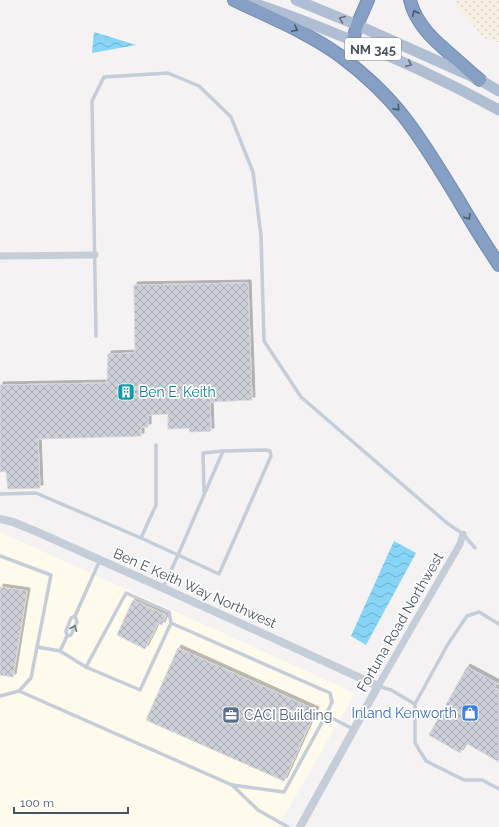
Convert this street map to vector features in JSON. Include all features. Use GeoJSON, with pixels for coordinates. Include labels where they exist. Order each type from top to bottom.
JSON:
{"type":"FeatureCollection","features":[{"type":"Feature","properties":{"kind":"highway"},"geometry":{"type":"LineString","coordinates":[[234,0],[294,28],[315,40],[338,55],[386,95],[424,144],[499,265]]}},
{"type":"Feature","properties":{"kind":"highway"},"geometry":{"type":"LineString","coordinates":[[353,40],[357,25],[368,0]]}},
{"type":"Feature","properties":{"kind":"highway"},"geometry":{"type":"LineString","coordinates":[[410,0],[417,18],[426,32],[480,80]]}},
{"type":"Feature","properties":{"kind":"main road","name":"NM 345"},"geometry":{"type":"LineString","coordinates":[[242,0],[299,19],[353,40],[406,63],[499,110]]}},
{"type":"Feature","properties":{"kind":"main road","name":"NM 345"},"geometry":{"type":"LineString","coordinates":[[296,0],[357,25],[480,80],[499,91]]}},
{"type":"Feature","properties":{"kind":"street"},"geometry":{"type":"LineString","coordinates":[[0,256],[95,255]]}},
{"type":"Feature","properties":{"kind":"street","name":"Ben E Keith Way Northwest"},"geometry":{"type":"LineString","coordinates":[[0,518],[35,531],[378,686]]}},
{"type":"Feature","properties":{"kind":"street","name":"Fortuna Road Northwest"},"geometry":{"type":"LineString","coordinates":[[300,827],[378,686],[460,544],[463,534]]}},
{"type":"Feature","properties":{"kind":"lane"},"geometry":{"type":"LineString","coordinates":[[96,336],[92,101],[104,77],[168,73],[199,86],[230,117],[253,172],[261,236],[264,340],[301,397],[447,523],[463,534],[475,548]]}},
{"type":"Feature","properties":{"kind":"lane"},"geometry":{"type":"LineString","coordinates":[[141,538],[156,505],[156,445]]}},
{"type":"Feature","properties":{"kind":"lane"},"geometry":{"type":"LineString","coordinates":[[0,494],[36,494],[141,538],[219,574],[271,456],[270,452],[266,450],[202,453],[204,494]]}},
{"type":"Feature","properties":{"kind":"lane"},"geometry":{"type":"LineString","coordinates":[[163,588],[223,451]]}},
{"type":"Feature","properties":{"kind":"lane"},"geometry":{"type":"LineString","coordinates":[[0,556],[51,575],[30,678],[19,692]]}},
{"type":"Feature","properties":{"kind":"lane"},"geometry":{"type":"LineString","coordinates":[[67,636],[71,635],[77,622],[76,616],[100,560]]}},
{"type":"Feature","properties":{"kind":"lane"},"geometry":{"type":"LineString","coordinates":[[37,646],[60,652],[86,667],[140,690],[170,623],[169,612],[126,593],[86,667]]}},
{"type":"Feature","properties":{"kind":"lane"},"geometry":{"type":"LineString","coordinates":[[499,624],[479,612],[467,616],[448,644],[415,704],[415,743],[426,761],[464,780],[482,780],[499,789]]}},
{"type":"Feature","properties":{"kind":"lane"},"geometry":{"type":"LineString","coordinates":[[60,652],[67,636],[66,631],[71,618],[76,616]]}},
{"type":"Feature","properties":{"kind":"lane"},"geometry":{"type":"LineString","coordinates":[[0,696],[19,692],[232,785],[284,792],[326,715],[332,702],[330,693],[170,623]]}},
{"type":"Feature","properties":{"kind":"lane"},"geometry":{"type":"LineString","coordinates":[[378,686],[391,690],[415,704]]}},
{"type":"Feature","properties":{"kind":"lane"},"geometry":{"type":"LineString","coordinates":[[326,715],[354,729]]}},
{"type":"Feature","properties":{"kind":"lane"},"geometry":{"type":"LineString","coordinates":[[232,785],[258,810],[288,827]]}},
{"type":"Feature","properties":{"kind":"shaded area"},"geometry":{"type":"Polygon","coordinates":[[[0,532],[355,693],[278,827],[0,827],[0,532]]]}},
{"type":"Feature","properties":{"kind":"sand"},"geometry":{"type":"Polygon","coordinates":[[[455,0],[499,0],[499,42],[484,38],[459,8],[455,0]]]}},
{"type":"Feature","properties":{"kind":"water"},"geometry":{"type":"Polygon","coordinates":[[[94,32],[136,45],[92,53],[94,32]]]}},
{"type":"Feature","properties":{"kind":"water"},"geometry":{"type":"Polygon","coordinates":[[[394,541],[416,553],[366,645],[351,636],[394,541]]]}},
{"type":"Feature","properties":{"kind":"building","name":"Ben E. Keith"},"geometry":{"type":"Polygon","coordinates":[[[248,283],[252,400],[210,402],[211,431],[190,432],[189,428],[168,429],[168,414],[148,415],[148,427],[141,427],[141,436],[38,439],[40,488],[8,489],[6,471],[0,472],[0,385],[107,383],[108,354],[135,353],[134,285],[248,283]]]}},
{"type":"Feature","properties":{"kind":"building"},"geometry":{"type":"Polygon","coordinates":[[[0,587],[27,591],[13,677],[0,675],[0,587]]]}},
{"type":"Feature","properties":{"kind":"building"},"geometry":{"type":"Polygon","coordinates":[[[133,600],[166,615],[162,625],[158,623],[145,649],[117,635],[133,600]]]}},
{"type":"Feature","properties":{"kind":"building","name":"CACI Building"},"geometry":{"type":"Polygon","coordinates":[[[178,648],[316,710],[284,781],[146,720],[178,648]]]}},
{"type":"Feature","properties":{"kind":"building","name":"Inland Kenworth"},"geometry":{"type":"Polygon","coordinates":[[[467,667],[497,683],[494,688],[499,690],[499,762],[466,743],[460,753],[429,735],[467,667]]]}},
{"type":"Feature","properties":{"kind":"place","name":"Ben E. Keith"},"geometry":{"type":"Point","coordinates":[126,392]}},
{"type":"Feature","properties":{"kind":"place","name":"Inland Kenworth"},"geometry":{"type":"Point","coordinates":[470,713]}},
{"type":"Feature","properties":{"kind":"place","name":"CACI Building"},"geometry":{"type":"Point","coordinates":[231,715]}}]}
